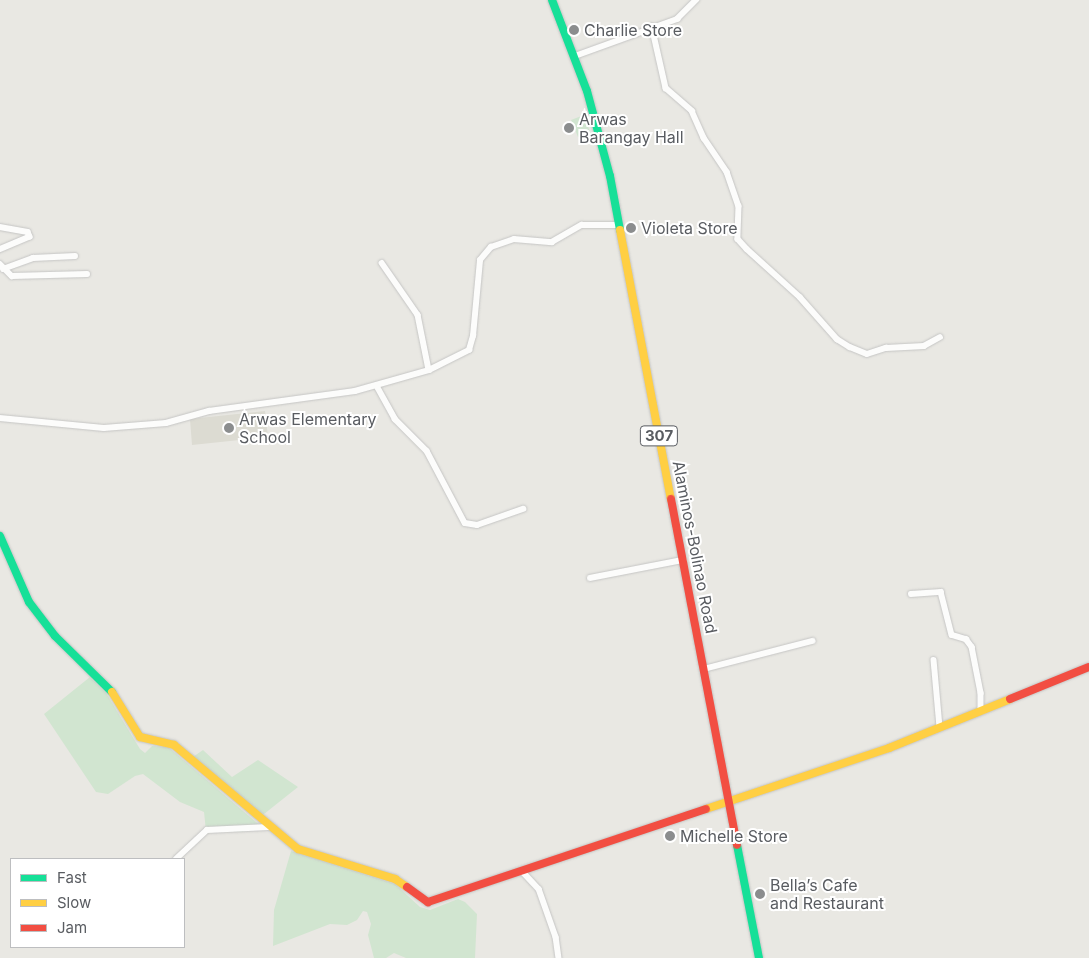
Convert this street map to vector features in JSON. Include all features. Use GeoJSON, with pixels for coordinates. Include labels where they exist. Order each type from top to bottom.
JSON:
{"type":"FeatureCollection","features":[{"type":"Feature","properties":{"kind":"street","name":"Alaminos-Bolinao Road"},"geometry":{"type":"LineString","coordinates":[[552,0],[575,56],[597,121],[684,560],[759,958]]}},
{"type":"Feature","properties":{"kind":"street"},"geometry":{"type":"LineString","coordinates":[[575,56],[652,26],[677,19],[696,0]]}},
{"type":"Feature","properties":{"kind":"street"},"geometry":{"type":"LineString","coordinates":[[652,26],[666,88],[692,111],[704,138],[727,172],[739,206],[738,239],[747,249],[800,297],[837,339],[850,347],[867,354],[886,348],[924,346],[940,337]]}},
{"type":"Feature","properties":{"kind":"street"},"geometry":{"type":"LineString","coordinates":[[0,418],[104,428],[140,426],[174,422],[209,412],[376,386],[429,370],[469,350],[472,342],[480,260],[491,247],[514,239],[552,242],[582,225],[618,225]]}},
{"type":"Feature","properties":{"kind":"street"},"geometry":{"type":"LineString","coordinates":[[0,227],[28,232],[30,237],[0,250]]}},
{"type":"Feature","properties":{"kind":"street"},"geometry":{"type":"LineString","coordinates":[[2,266],[32,258],[75,256]]}},
{"type":"Feature","properties":{"kind":"street"},"geometry":{"type":"LineString","coordinates":[[382,263],[418,315],[429,370]]}},
{"type":"Feature","properties":{"kind":"street"},"geometry":{"type":"LineString","coordinates":[[2,266],[12,276],[87,274]]}},
{"type":"Feature","properties":{"kind":"street"},"geometry":{"type":"LineString","coordinates":[[376,386],[395,419],[427,451],[466,523],[477,525],[523,509]]}},
{"type":"Feature","properties":{"kind":"street"},"geometry":{"type":"LineString","coordinates":[[0,536],[8,560],[29,602],[55,636],[106,683],[140,737],[167,741],[174,745],[268,827],[298,849],[395,879],[428,902],[889,748],[1089,666]]}},
{"type":"Feature","properties":{"kind":"street"},"geometry":{"type":"LineString","coordinates":[[590,578],[684,560]]}},
{"type":"Feature","properties":{"kind":"street"},"geometry":{"type":"LineString","coordinates":[[911,594],[941,592],[952,635],[966,639],[972,647],[982,693],[981,711]]}},
{"type":"Feature","properties":{"kind":"street"},"geometry":{"type":"LineString","coordinates":[[704,669],[812,641]]}},
{"type":"Feature","properties":{"kind":"street"},"geometry":{"type":"LineString","coordinates":[[934,660],[940,728]]}},
{"type":"Feature","properties":{"kind":"street"},"geometry":{"type":"LineString","coordinates":[[177,858],[207,830],[268,827]]}},
{"type":"Feature","properties":{"kind":"street"},"geometry":{"type":"LineString","coordinates":[[522,871],[539,889],[556,937],[559,958]]}},
{"type":"Feature","properties":{"kind":"shaded area","name":"Arwas Elementary School"},"geometry":{"type":"Polygon","coordinates":[[[265,411],[268,437],[192,445],[190,419],[265,411]]]}},
{"type":"Feature","properties":{"kind":"green space"},"geometry":{"type":"Polygon","coordinates":[[[584,115],[590,132],[578,137],[571,120],[584,115]]]}},
{"type":"Feature","properties":{"kind":"green space"},"geometry":{"type":"Polygon","coordinates":[[[90,677],[106,693],[140,749],[145,753],[152,746],[168,747],[262,827],[241,832],[206,831],[204,812],[180,802],[143,774],[135,776],[108,794],[96,792],[44,714],[90,677]]]}},
{"type":"Feature","properties":{"kind":"green space"},"geometry":{"type":"Polygon","coordinates":[[[203,750],[232,777],[258,760],[298,787],[259,818],[190,759],[203,750]]]}},
{"type":"Feature","properties":{"kind":"green space"},"geometry":{"type":"Polygon","coordinates":[[[291,851],[395,884],[420,907],[430,910],[458,899],[465,902],[477,914],[475,958],[406,958],[394,953],[386,958],[374,958],[368,935],[371,924],[367,912],[363,911],[357,920],[347,925],[330,924],[273,946],[274,910],[291,851]]]}},
{"type":"Feature","properties":{"kind":"traffic: fast"},"geometry":{"type":"LineString","coordinates":[[552,0],[587,91],[610,176],[620,230]]}},
{"type":"Feature","properties":{"kind":"traffic: fast"},"geometry":{"type":"LineString","coordinates":[[0,536],[29,602],[55,636],[112,692]]}},
{"type":"Feature","properties":{"kind":"traffic: fast"},"geometry":{"type":"LineString","coordinates":[[737,845],[759,958]]}},
{"type":"Feature","properties":{"kind":"traffic: slow"},"geometry":{"type":"LineString","coordinates":[[620,230],[671,499]]}},
{"type":"Feature","properties":{"kind":"traffic: slow"},"geometry":{"type":"LineString","coordinates":[[112,692],[140,737],[174,745],[298,849],[395,879],[407,887]]}},
{"type":"Feature","properties":{"kind":"traffic: slow"},"geometry":{"type":"LineString","coordinates":[[706,809],[889,748],[1010,699]]}},
{"type":"Feature","properties":{"kind":"traffic: jam"},"geometry":{"type":"LineString","coordinates":[[671,499],[737,845]]}},
{"type":"Feature","properties":{"kind":"traffic: jam"},"geometry":{"type":"LineString","coordinates":[[1010,699],[1089,667]]}},
{"type":"Feature","properties":{"kind":"traffic: jam"},"geometry":{"type":"LineString","coordinates":[[407,887],[428,902],[706,809]]}},
{"type":"Feature","properties":{"kind":"place","name":"Charlie Store"},"geometry":{"type":"Point","coordinates":[574,30]}},
{"type":"Feature","properties":{"kind":"place","name":"Arwas Barangay Hall"},"geometry":{"type":"Point","coordinates":[569,128]}},
{"type":"Feature","properties":{"kind":"place","name":"Violeta Store"},"geometry":{"type":"Point","coordinates":[631,228]}},
{"type":"Feature","properties":{"kind":"place","name":"Arwas Elementary School"},"geometry":{"type":"Point","coordinates":[229,428]}},
{"type":"Feature","properties":{"kind":"place","name":"Michelle Store"},"geometry":{"type":"Point","coordinates":[670,836]}},
{"type":"Feature","properties":{"kind":"place","name":"Bella’s Cafe and Restaurant"},"geometry":{"type":"Point","coordinates":[760,894]}}]}
